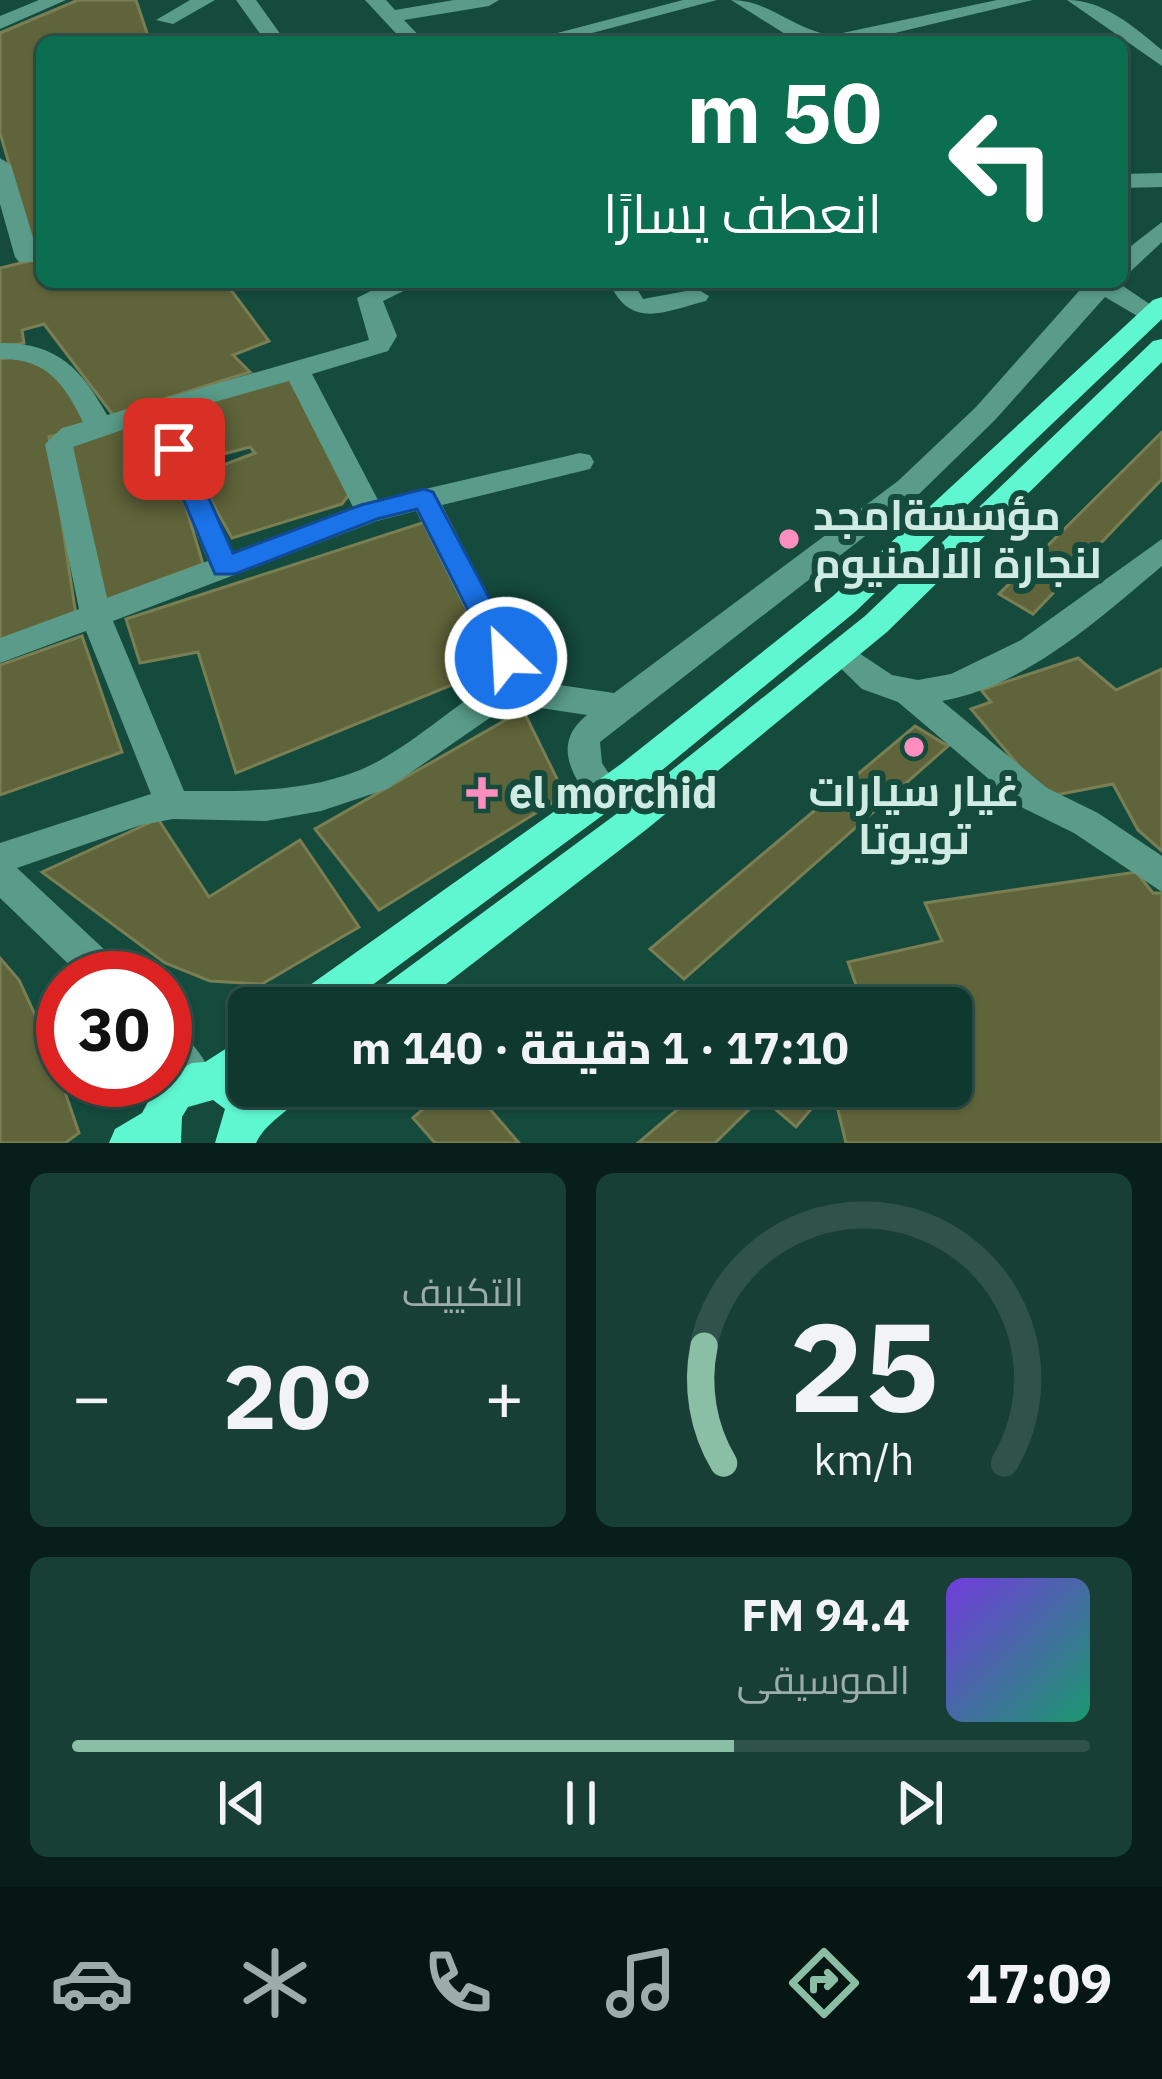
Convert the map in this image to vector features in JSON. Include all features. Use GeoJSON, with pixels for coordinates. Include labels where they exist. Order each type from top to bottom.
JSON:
{"type":"FeatureCollection","features":[{"type":"Feature","properties":{"kind":"main road"},"geometry":{"type":"LineString","coordinates":[[413,987],[635,819],[933,571],[1158,323]]}},
{"type":"Feature","properties":{"kind":"main road"},"geometry":{"type":"LineString","coordinates":[[339,987],[604,794],[844,604],[1158,323]]}},
{"type":"Feature","properties":{"kind":"main road"},"geometry":{"type":"LineString","coordinates":[[149,1137],[177,1090],[228,1066]]}},
{"type":"Feature","properties":{"kind":"main road"},"geometry":{"type":"LineString","coordinates":[[205,1080],[232,1085],[243,1098],[241,1129]]}},
{"type":"Feature","properties":{"kind":"main road"},"geometry":{"type":"LineString","coordinates":[[241,1129],[264,1107]]}},
{"type":"Feature","properties":{"kind":"street"},"geometry":{"type":"LineString","coordinates":[[0,0],[26,12]]}},
{"type":"Feature","properties":{"kind":"street"},"geometry":{"type":"LineString","coordinates":[[0,22],[56,0]]}},
{"type":"Feature","properties":{"kind":"street"},"geometry":{"type":"LineString","coordinates":[[166,21],[206,0]]}},
{"type":"Feature","properties":{"kind":"street"},"geometry":{"type":"LineString","coordinates":[[246,0],[272,36]]}},
{"type":"Feature","properties":{"kind":"street"},"geometry":{"type":"LineString","coordinates":[[376,0],[409,36]]}},
{"type":"Feature","properties":{"kind":"street"},"geometry":{"type":"LineString","coordinates":[[391,16],[489,0]]}},
{"type":"Feature","properties":{"kind":"street"},"geometry":{"type":"LineString","coordinates":[[557,36],[707,0]]}},
{"type":"Feature","properties":{"kind":"street"},"geometry":{"type":"LineString","coordinates":[[741,0],[802,36]]}},
{"type":"Feature","properties":{"kind":"street"},"geometry":{"type":"LineString","coordinates":[[858,36],[1023,0]]}},
{"type":"Feature","properties":{"kind":"street"},"geometry":{"type":"LineString","coordinates":[[1077,0],[1162,27]]}},
{"type":"Feature","properties":{"kind":"street"},"geometry":{"type":"LineString","coordinates":[[1077,0],[1132,34],[1162,60]]}},
{"type":"Feature","properties":{"kind":"street"},"geometry":{"type":"LineString","coordinates":[[0,165],[34,255],[0,263]]}},
{"type":"Feature","properties":{"kind":"street"},"geometry":{"type":"LineString","coordinates":[[1128,181],[1162,180]]}},
{"type":"Feature","properties":{"kind":"street"},"geometry":{"type":"LineString","coordinates":[[1128,260],[1162,229]]}},
{"type":"Feature","properties":{"kind":"street"},"geometry":{"type":"LineString","coordinates":[[173,805],[96,617],[59,444],[72,434],[379,345],[384,336],[368,302],[392,288]]}},
{"type":"Feature","properties":{"kind":"street"},"geometry":{"type":"LineString","coordinates":[[624,288],[639,307],[697,296]]}},
{"type":"Feature","properties":{"kind":"street"},"geometry":{"type":"LineString","coordinates":[[604,794],[581,758],[580,747],[587,734],[805,573],[911,486],[1011,390],[1099,288]]}},
{"type":"Feature","properties":{"kind":"street"},"geometry":{"type":"LineString","coordinates":[[1117,288],[1158,323]]}},
{"type":"Feature","properties":{"kind":"street"},"geometry":{"type":"LineString","coordinates":[[0,351],[32,349],[56,362],[79,388],[99,427]]}},
{"type":"Feature","properties":{"kind":"street"},"geometry":{"type":"LineString","coordinates":[[297,370],[370,512]]}},
{"type":"Feature","properties":{"kind":"street"},"geometry":{"type":"LineString","coordinates":[[157,410],[225,567]]}},
{"type":"Feature","properties":{"kind":"street"},"geometry":{"type":"LineString","coordinates":[[0,651],[370,512],[580,462]]}},
{"type":"Feature","properties":{"kind":"street"},"geometry":{"type":"LineString","coordinates":[[424,498],[521,692]]}},
{"type":"Feature","properties":{"kind":"street"},"geometry":{"type":"LineString","coordinates":[[910,693],[976,677],[1048,641],[1162,550]]}},
{"type":"Feature","properties":{"kind":"street"},"geometry":{"type":"LineString","coordinates":[[841,652],[884,686],[910,693],[1035,798],[1086,824],[1162,876]]}},
{"type":"Feature","properties":{"kind":"street"},"geometry":{"type":"LineString","coordinates":[[0,858],[95,824],[173,805],[266,806],[321,797],[375,779],[416,755],[480,704],[521,692],[619,707]]}},
{"type":"Feature","properties":{"kind":"street"},"geometry":{"type":"LineString","coordinates":[[0,874],[81,951]]}},
{"type":"Feature","properties":{"kind":"street"},"geometry":{"type":"LineString","coordinates":[[192,1068],[205,1080]]}},
{"type":"Feature","properties":{"kind":"building"},"geometry":{"type":"Polygon","coordinates":[[[78,0],[136,0],[148,36],[36,36],[33,245],[0,133],[0,33],[78,0]]]}},
{"type":"Feature","properties":{"kind":"building"},"geometry":{"type":"Polygon","coordinates":[[[36,259],[36,288],[229,288],[269,341],[233,355],[250,372],[113,415],[44,324],[22,330],[24,343],[0,348],[0,268],[36,259]]]}},
{"type":"Feature","properties":{"kind":"building"},"geometry":{"type":"Polygon","coordinates":[[[35,354],[75,393],[86,428],[49,437],[77,622],[0,648],[0,359],[35,354]]]}},
{"type":"Feature","properties":{"kind":"building"},"geometry":{"type":"Polygon","coordinates":[[[292,375],[351,492],[342,504],[232,538],[197,475],[255,453],[250,447],[193,462],[170,412],[292,375]]]}},
{"type":"Feature","properties":{"kind":"building"},"geometry":{"type":"Polygon","coordinates":[[[150,417],[172,461],[203,564],[103,601],[71,444],[150,417]]]}},
{"type":"Feature","properties":{"kind":"building"},"geometry":{"type":"Polygon","coordinates":[[[1162,432],[1162,479],[1033,614],[999,594],[1162,432]]]}},
{"type":"Feature","properties":{"kind":"building"},"geometry":{"type":"Polygon","coordinates":[[[431,520],[501,665],[236,773],[198,652],[140,663],[126,619],[431,520]]]}},
{"type":"Feature","properties":{"kind":"building"},"geometry":{"type":"Polygon","coordinates":[[[82,636],[122,752],[0,795],[0,665],[82,636]]]}},
{"type":"Feature","properties":{"kind":"building"},"geometry":{"type":"Polygon","coordinates":[[[1078,658],[1116,690],[1162,669],[1162,851],[1138,830],[1113,784],[1045,797],[971,709],[991,702],[981,690],[1078,658]]]}},
{"type":"Feature","properties":{"kind":"building"},"geometry":{"type":"Polygon","coordinates":[[[523,710],[565,795],[379,910],[315,829],[523,710]]]}},
{"type":"Feature","properties":{"kind":"building"},"geometry":{"type":"Polygon","coordinates":[[[915,726],[948,746],[684,979],[650,949],[915,726]]]}},
{"type":"Feature","properties":{"kind":"building"},"geometry":{"type":"Polygon","coordinates":[[[158,819],[209,897],[300,840],[359,927],[262,984],[210,981],[192,974],[192,951],[149,951],[42,872],[158,819]]]}},
{"type":"Feature","properties":{"kind":"building"},"geometry":{"type":"Polygon","coordinates":[[[1136,872],[1153,893],[1162,893],[1162,1143],[846,1143],[837,1107],[972,1107],[972,987],[857,987],[848,962],[942,941],[925,903],[1136,872]]]}},
{"type":"Feature","properties":{"kind":"building"},"geometry":{"type":"Polygon","coordinates":[[[0,958],[19,980],[36,1017],[36,1107],[70,1107],[79,1133],[65,1143],[0,1143],[0,958]]]}},
{"type":"Feature","properties":{"kind":"building"},"geometry":{"type":"Polygon","coordinates":[[[425,1107],[488,1107],[519,1143],[435,1143],[413,1118],[425,1107]]]}},
{"type":"Feature","properties":{"kind":"building"},"geometry":{"type":"Polygon","coordinates":[[[680,1107],[752,1107],[715,1143],[638,1143],[680,1107]]]}},
{"type":"Feature","properties":{"kind":"building"},"geometry":{"type":"Polygon","coordinates":[[[773,1107],[813,1107],[796,1127],[773,1107]]]}},
{"type":"Feature","properties":{"kind":"place","name":"مؤسسةامجد لنجارة الالمنيوم"},"geometry":{"type":"Point","coordinates":[789,539]}},
{"type":"Feature","properties":{"kind":"place","name":"غيار سيارات تويوتا"},"geometry":{"type":"Point","coordinates":[914,747]}},
{"type":"Feature","properties":{"kind":"place","name":"el morchid"},"geometry":{"type":"Point","coordinates":[482,793]}},
{"type":"Feature","properties":{"kind":"route"},"geometry":{"type":"LineString","coordinates":[[174,449],[225,567],[370,512],[424,498],[506,658]]}}]}
